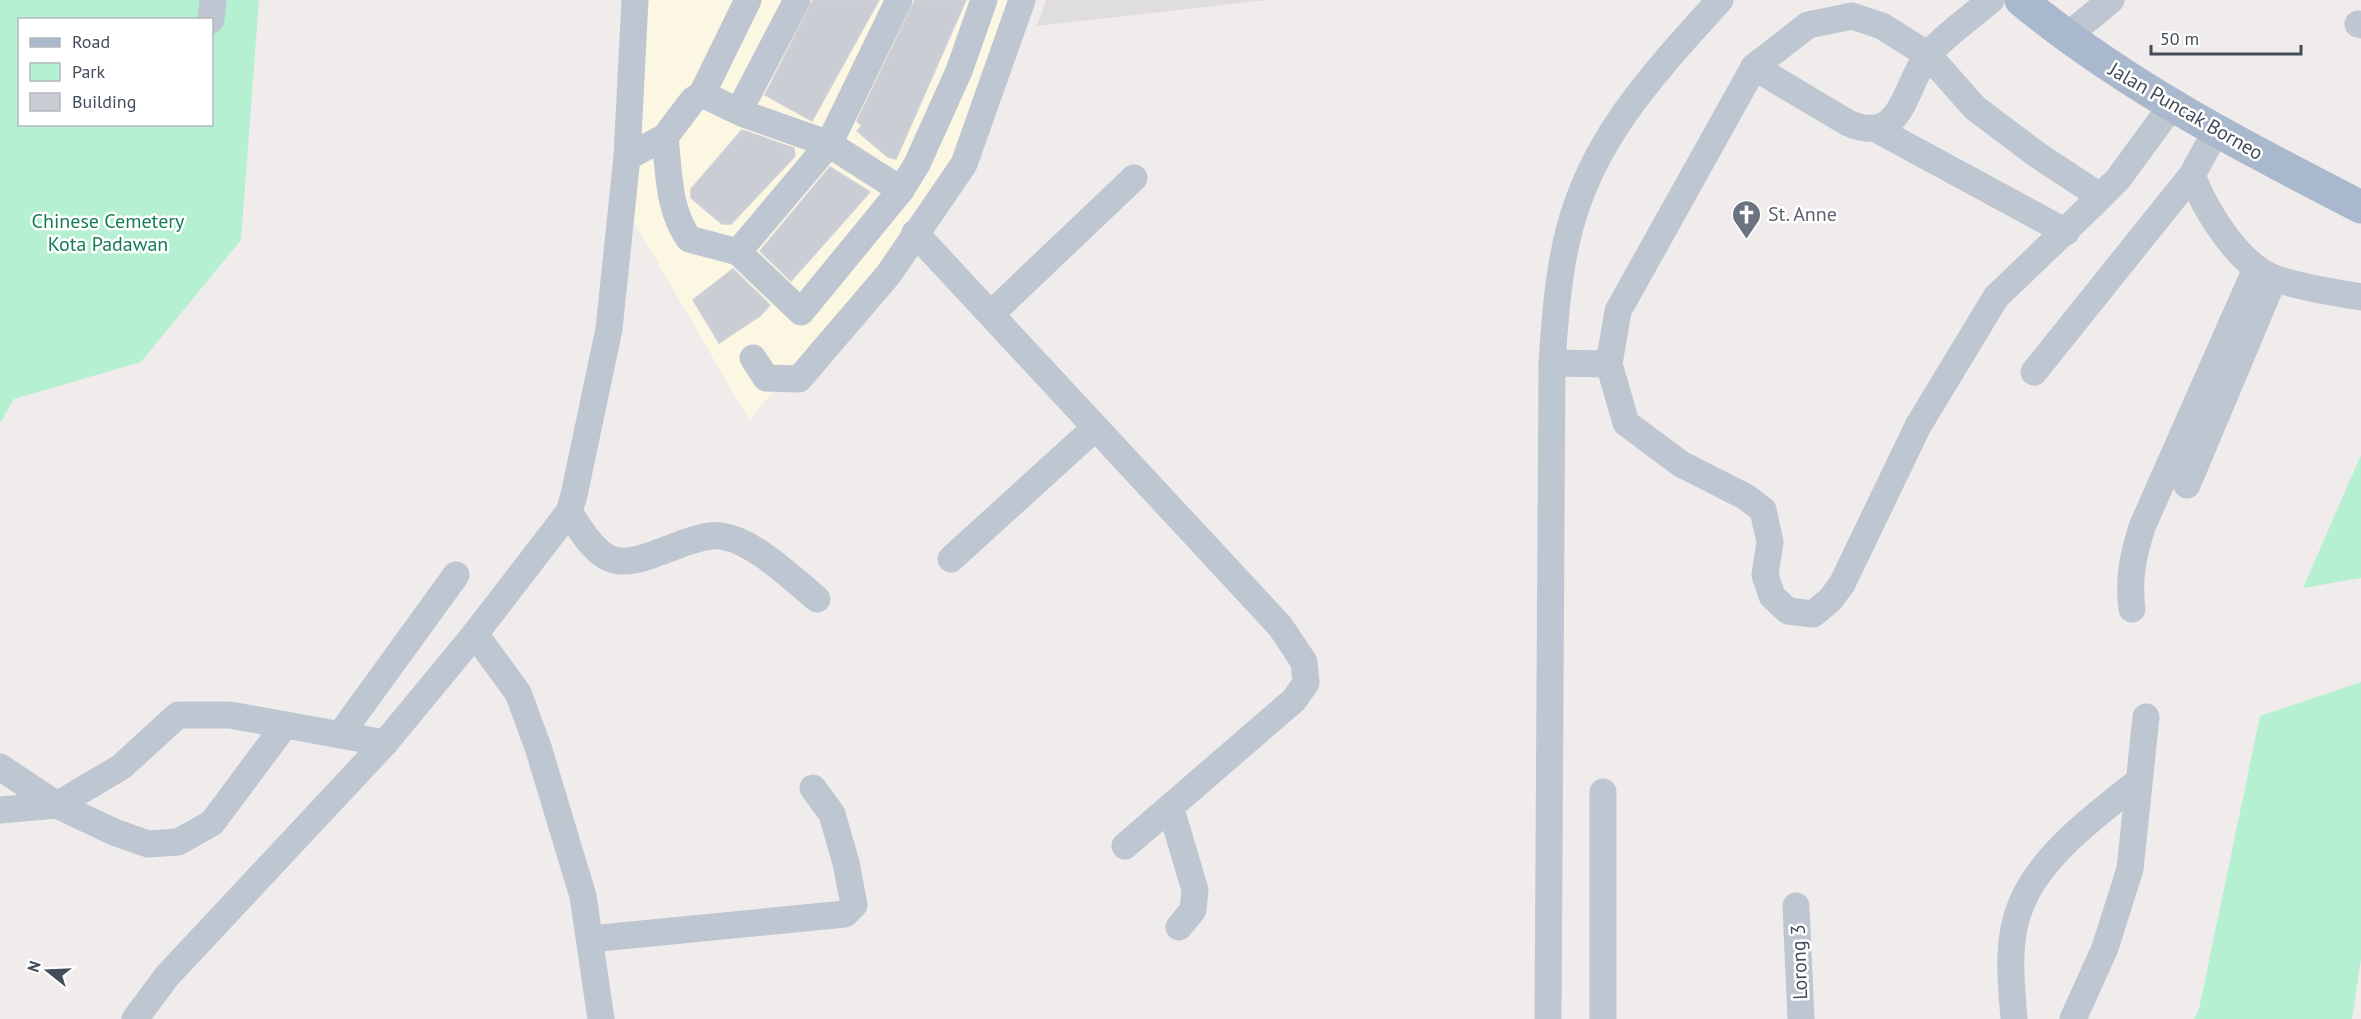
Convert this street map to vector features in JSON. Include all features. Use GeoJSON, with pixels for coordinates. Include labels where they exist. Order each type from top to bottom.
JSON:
{"type":"FeatureCollection","features":[{"type":"Feature","properties":{"kind":"main road","name":"Jalan Puncak Borneo"},"geometry":{"type":"LineString","coordinates":[[2021,0],[2101,62],[2216,131],[2361,207]]}},
{"type":"Feature","properties":{"kind":"street"},"geometry":{"type":"LineString","coordinates":[[211,18],[213,0]]}},
{"type":"Feature","properties":{"kind":"street"},"geometry":{"type":"LineString","coordinates":[[627,157],[665,137],[693,100],[702,94],[748,0]]}},
{"type":"Feature","properties":{"kind":"street"},"geometry":{"type":"LineString","coordinates":[[738,111],[797,0]]}},
{"type":"Feature","properties":{"kind":"street"},"geometry":{"type":"LineString","coordinates":[[738,252],[829,144],[899,0]]}},
{"type":"Feature","properties":{"kind":"street"},"geometry":{"type":"LineString","coordinates":[[665,137],[672,198],[678,222],[689,239],[738,252],[801,312],[902,190],[917,164],[959,71],[984,0]]}},
{"type":"Feature","properties":{"kind":"street"},"geometry":{"type":"LineString","coordinates":[[753,358],[766,378],[799,379],[888,275],[964,164],[1022,0]]}},
{"type":"Feature","properties":{"kind":"street"},"geometry":{"type":"LineString","coordinates":[[1548,1019],[1552,363],[1557,297],[1569,231],[1588,178],[1616,124],[1644,84],[1720,0]]}},
{"type":"Feature","properties":{"kind":"street"},"geometry":{"type":"LineString","coordinates":[[1754,67],[1848,123],[1861,129],[1876,129],[1892,122],[1928,55],[1992,0]]}},
{"type":"Feature","properties":{"kind":"street"},"geometry":{"type":"LineString","coordinates":[[2066,37],[2111,0]]}},
{"type":"Feature","properties":{"kind":"street"},"geometry":{"type":"LineString","coordinates":[[135,1019],[167,976],[385,743],[476,634],[569,512],[609,329],[627,157],[638,4]]}},
{"type":"Feature","properties":{"kind":"street"},"geometry":{"type":"LineString","coordinates":[[2092,205],[2092,191],[2036,154],[1975,108],[1928,55],[1882,26],[1852,16],[1808,25],[1754,67],[1618,311],[1609,364],[1626,423],[1681,464],[1746,497],[1763,510],[1770,543],[1765,575],[1772,596],[1788,611],[1813,614],[1830,600],[1842,584],[1918,426],[1996,297],[2066,232],[2118,179],[2173,104]]}},
{"type":"Feature","properties":{"kind":"street"},"geometry":{"type":"LineString","coordinates":[[702,94],[738,111],[829,144],[902,190]]}},
{"type":"Feature","properties":{"kind":"street"},"geometry":{"type":"LineString","coordinates":[[1876,129],[2066,232]]}},
{"type":"Feature","properties":{"kind":"street"},"geometry":{"type":"LineString","coordinates":[[2034,372],[2192,175],[2216,131]]}},
{"type":"Feature","properties":{"kind":"street"},"geometry":{"type":"LineString","coordinates":[[2192,175],[2201,200],[2228,238],[2265,273],[2361,297]]}},
{"type":"Feature","properties":{"kind":"street"},"geometry":{"type":"LineString","coordinates":[[991,314],[1134,178]]}},
{"type":"Feature","properties":{"kind":"street"},"geometry":{"type":"LineString","coordinates":[[915,233],[1280,626],[1304,662],[1307,674],[1306,683],[1293,700],[1125,846]]}},
{"type":"Feature","properties":{"kind":"street"},"geometry":{"type":"LineString","coordinates":[[2187,485],[2265,273]]}},
{"type":"Feature","properties":{"kind":"street"},"geometry":{"type":"LineString","coordinates":[[2132,609],[2129,586],[2131,562],[2142,527],[2265,273]]}},
{"type":"Feature","properties":{"kind":"street"},"geometry":{"type":"LineString","coordinates":[[1552,363],[1609,364]]}},
{"type":"Feature","properties":{"kind":"street"},"geometry":{"type":"LineString","coordinates":[[951,559],[1095,428]]}},
{"type":"Feature","properties":{"kind":"street"},"geometry":{"type":"LineString","coordinates":[[569,512],[589,544],[601,555],[620,563],[641,560],[696,539],[721,536],[742,543],[817,599]]}},
{"type":"Feature","properties":{"kind":"street"},"geometry":{"type":"LineString","coordinates":[[340,735],[456,575]]}},
{"type":"Feature","properties":{"kind":"street"},"geometry":{"type":"LineString","coordinates":[[476,634],[518,693],[538,747],[583,896],[600,1019]]}},
{"type":"Feature","properties":{"kind":"street"},"geometry":{"type":"LineString","coordinates":[[0,810],[57,805],[121,767],[178,715],[230,715],[385,743]]}},
{"type":"Feature","properties":{"kind":"street"},"geometry":{"type":"LineString","coordinates":[[2073,1019],[2105,948],[2130,869],[2146,717]]}},
{"type":"Feature","properties":{"kind":"street"},"geometry":{"type":"LineString","coordinates":[[0,767],[57,805],[114,832],[148,844],[178,842],[212,823],[285,725]]}},
{"type":"Feature","properties":{"kind":"street"},"geometry":{"type":"LineString","coordinates":[[2014,1019],[2012,942],[2021,904],[2046,865],[2094,817],[2138,782]]}},
{"type":"Feature","properties":{"kind":"street"},"geometry":{"type":"LineString","coordinates":[[590,939],[845,914],[854,905],[838,832],[832,814],[813,788]]}},
{"type":"Feature","properties":{"kind":"street"},"geometry":{"type":"LineString","coordinates":[[1603,792],[1603,1019]]}},
{"type":"Feature","properties":{"kind":"street"},"geometry":{"type":"LineString","coordinates":[[1170,809],[1195,890],[1193,910],[1179,927]]}},
{"type":"Feature","properties":{"kind":"street","name":"Lorong 3"},"geometry":{"type":"LineString","coordinates":[[1796,906],[1801,1019]]}},
{"type":"Feature","properties":{"kind":"shaded area"},"geometry":{"type":"Polygon","coordinates":[[[626,0],[1032,0],[969,166],[749,420],[615,189],[626,0]]]}},
{"type":"Feature","properties":{"kind":"shaded area"},"geometry":{"type":"Polygon","coordinates":[[[1046,0],[1267,0],[1037,26],[1046,0]]]}},
{"type":"Feature","properties":{"kind":"green space","name":"Chinese Cemetery Kota Padawan"},"geometry":{"type":"Polygon","coordinates":[[[0,0],[259,0],[241,240],[141,362],[14,399],[0,423],[0,0]]]}},
{"type":"Feature","properties":{"kind":"green space"},"geometry":{"type":"Polygon","coordinates":[[[2361,455],[2361,578],[2303,588],[2361,455]]]}},
{"type":"Feature","properties":{"kind":"green space"},"geometry":{"type":"Polygon","coordinates":[[[2361,682],[2361,959],[2352,1019],[2194,1019],[2199,1009],[2260,716],[2361,682]]]}},
{"type":"Feature","properties":{"kind":"building"},"geometry":{"type":"Polygon","coordinates":[[[813,0],[879,0],[812,121],[765,95],[813,0]]]}},
{"type":"Feature","properties":{"kind":"building"},"geometry":{"type":"Polygon","coordinates":[[[915,0],[966,0],[896,159],[888,157],[857,131],[862,126],[857,121],[915,0]]]}},
{"type":"Feature","properties":{"kind":"building"},"geometry":{"type":"Polygon","coordinates":[[[742,130],[794,148],[795,156],[731,224],[722,224],[691,198],[691,189],[742,130]]]}},
{"type":"Feature","properties":{"kind":"building"},"geometry":{"type":"Polygon","coordinates":[[[830,167],[870,192],[791,281],[760,251],[830,167]]]}},
{"type":"Feature","properties":{"kind":"building"},"geometry":{"type":"Polygon","coordinates":[[[733,269],[770,305],[760,316],[719,343],[693,300],[733,269]]]}},
{"type":"Feature","properties":{"kind":"place","name":"St. Anne"},"geometry":{"type":"Point","coordinates":[1747,240]}}]}
